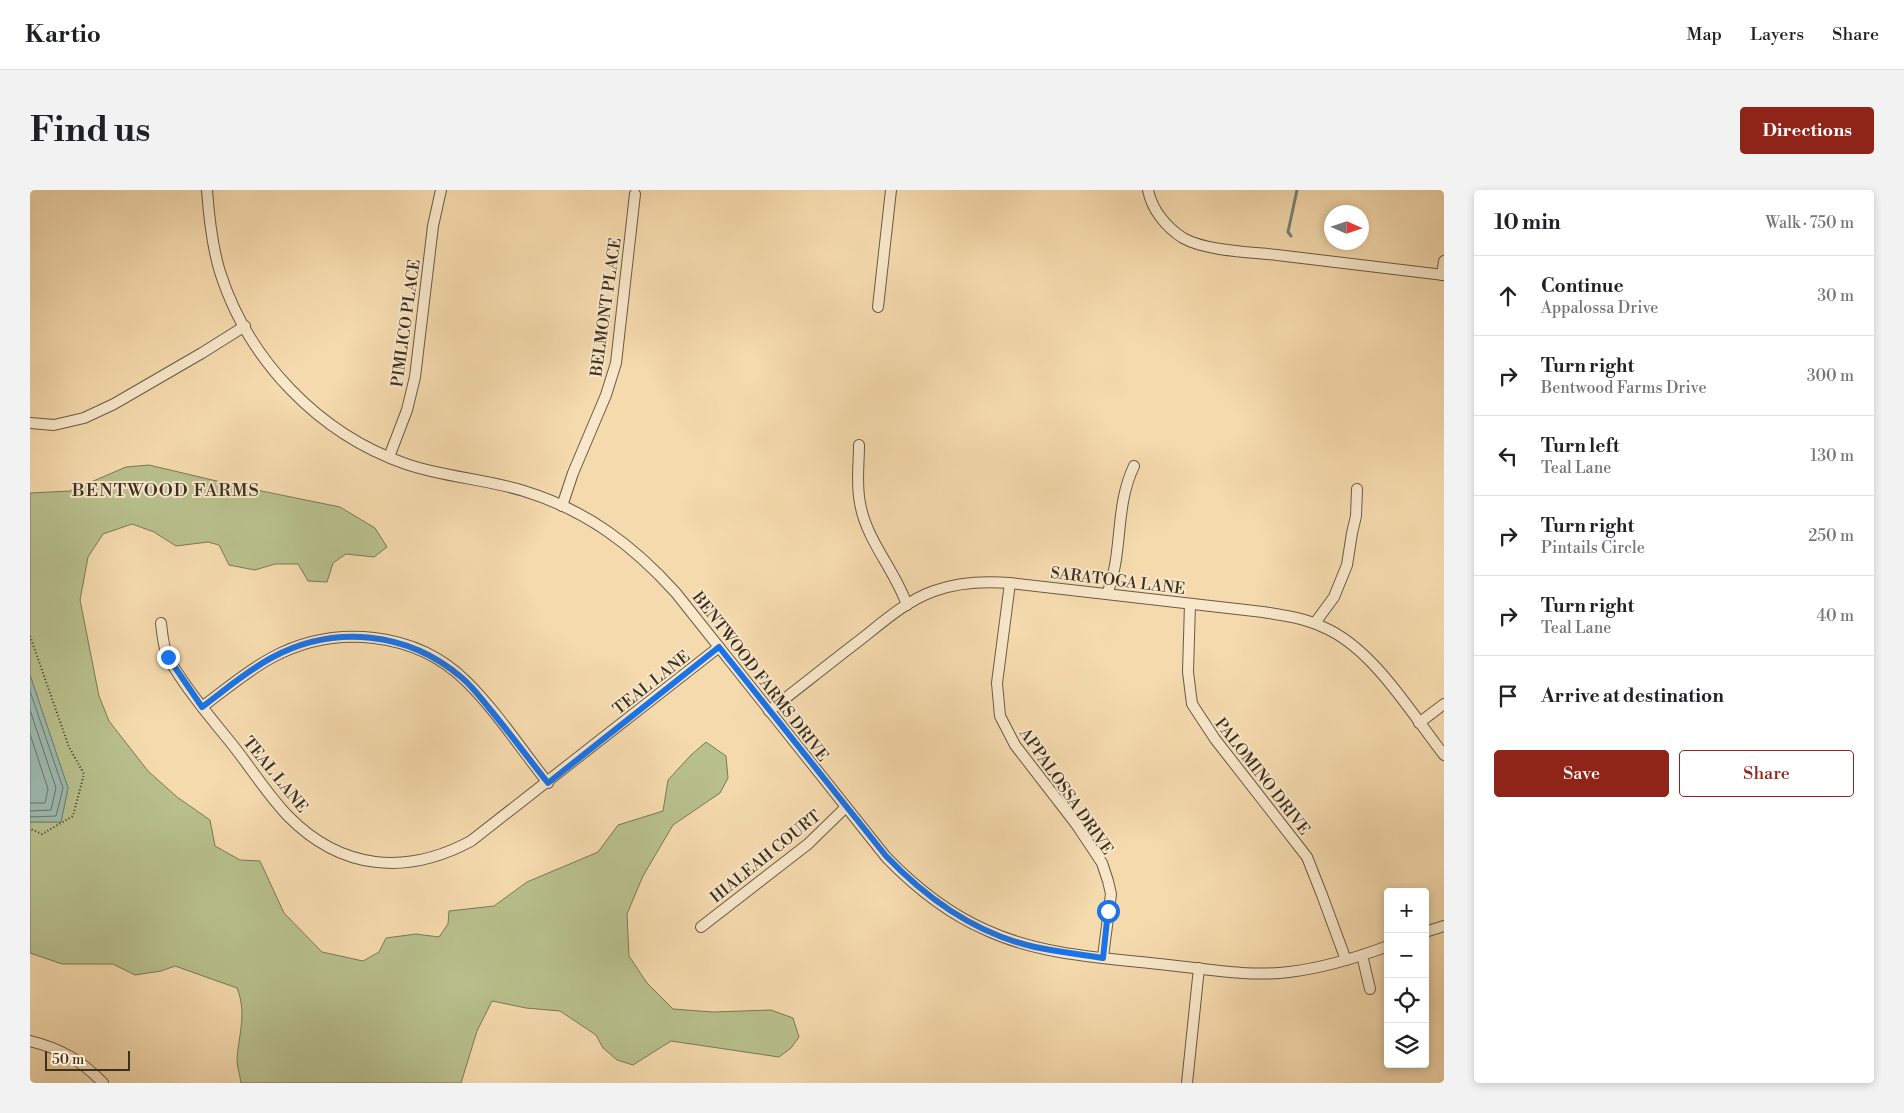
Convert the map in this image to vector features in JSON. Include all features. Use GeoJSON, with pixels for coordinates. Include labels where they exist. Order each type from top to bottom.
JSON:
{"type":"FeatureCollection","features":[{"type":"Feature","properties":{"kind":"street","name":"BENTWOOD FARMS DRIVE"},"geometry":{"type":"LineString","coordinates":[[207,190],[214,245],[220,272],[228,294],[244,326],[265,359],[281,380],[305,404],[361,444],[389,457],[440,474],[523,491],[562,506],[615,535],[653,567],[676,593],[846,807],[904,876],[922,891],[964,919],[986,931],[1033,947],[1103,958],[1230,972],[1279,973],[1321,967],[1384,947]]}},
{"type":"Feature","properties":{"kind":"street","name":"PIMLICO PLACE"},"geometry":{"type":"LineString","coordinates":[[389,457],[407,410],[415,377],[440,190]]}},
{"type":"Feature","properties":{"kind":"street"},"geometry":{"type":"LineString","coordinates":[[878,307],[892,190]]}},
{"type":"Feature","properties":{"kind":"street"},"geometry":{"type":"LineString","coordinates":[[1148,190],[1150,200],[1158,214],[1182,237],[1198,244],[1443,275],[1444,261]]}},
{"type":"Feature","properties":{"kind":"street","name":"BELMONT PLACE"},"geometry":{"type":"LineString","coordinates":[[562,506],[573,473],[612,380],[616,363],[635,194]]}},
{"type":"Feature","properties":{"kind":"street"},"geometry":{"type":"LineString","coordinates":[[30,423],[54,425],[84,418],[114,404],[244,326]]}},
{"type":"Feature","properties":{"kind":"street"},"geometry":{"type":"LineString","coordinates":[[859,445],[858,487],[863,517],[902,589],[907,605]]}},
{"type":"Feature","properties":{"kind":"street"},"geometry":{"type":"LineString","coordinates":[[1107,594],[1117,558],[1123,498],[1127,481],[1134,466]]}},
{"type":"Feature","properties":{"kind":"street"},"geometry":{"type":"LineString","coordinates":[[1315,624],[1334,597],[1347,565],[1356,516],[1357,489]]}},
{"type":"Feature","properties":{"kind":"street","name":"SARATOGA LANE"},"geometry":{"type":"LineString","coordinates":[[769,711],[907,605],[932,592],[948,587],[981,582],[1010,583],[1263,612],[1294,617],[1315,624],[1339,636],[1365,656],[1388,681],[1444,754]]}},
{"type":"Feature","properties":{"kind":"street","name":"APPALOSSA DRIVE"},"geometry":{"type":"LineString","coordinates":[[1010,583],[997,682],[1000,716],[1015,745],[1076,824],[1102,863],[1111,894],[1103,958]]}},
{"type":"Feature","properties":{"kind":"street","name":"PALOMINO DRIVE"},"geometry":{"type":"LineString","coordinates":[[1190,604],[1188,672],[1192,704],[1215,739],[1307,857],[1346,960]]}},
{"type":"Feature","properties":{"kind":"street","name":"TEAL LANE"},"geometry":{"type":"LineString","coordinates":[[162,623],[162,635],[168,657],[202,707],[248,763],[276,803],[299,826],[326,845],[356,858],[389,863],[424,860],[454,850],[482,834],[719,647]]}},
{"type":"Feature","properties":{"kind":"street"},"geometry":{"type":"LineString","coordinates":[[202,707],[258,666],[302,644],[334,637],[360,636],[399,642],[425,652],[444,663],[461,677],[494,714],[548,783]]}},
{"type":"Feature","properties":{"kind":"street"},"geometry":{"type":"LineString","coordinates":[[1419,723],[1444,704]]}},
{"type":"Feature","properties":{"kind":"street","name":"HIALEAH COURT"},"geometry":{"type":"LineString","coordinates":[[702,927],[808,844],[846,807]]}},
{"type":"Feature","properties":{"kind":"street"},"geometry":{"type":"LineString","coordinates":[[1429,931],[1444,926]]}},
{"type":"Feature","properties":{"kind":"street"},"geometry":{"type":"LineString","coordinates":[[1362,955],[1370,989]]}},
{"type":"Feature","properties":{"kind":"street"},"geometry":{"type":"LineString","coordinates":[[1187,1083],[1200,968]]}},
{"type":"Feature","properties":{"kind":"street"},"geometry":{"type":"LineString","coordinates":[[30,1041],[48,1045],[79,1060],[103,1083]]}},
{"type":"Feature","properties":{"kind":"path"},"geometry":{"type":"LineString","coordinates":[[30,636],[69,747],[84,774],[73,816],[42,834],[30,829]]}},
{"type":"Feature","properties":{"kind":"green space"},"geometry":{"type":"Polygon","coordinates":[[[149,465],[242,487],[340,507],[375,528],[387,547],[374,557],[346,554],[333,563],[327,582],[308,581],[298,564],[275,564],[255,570],[229,565],[219,545],[208,542],[176,546],[154,532],[132,524],[103,534],[88,557],[80,600],[99,696],[109,721],[148,771],[177,797],[210,820],[215,846],[240,860],[260,861],[284,913],[322,952],[363,961],[379,952],[386,938],[416,934],[439,937],[448,924],[449,911],[494,906],[527,882],[598,852],[618,825],[663,811],[668,780],[706,742],[726,756],[728,778],[720,793],[673,825],[643,876],[627,914],[629,956],[647,983],[673,1009],[713,1012],[771,1010],[793,1018],[799,1037],[791,1048],[779,1057],[671,1041],[633,1065],[617,1060],[603,1048],[596,1035],[560,1011],[526,1008],[492,1001],[477,1031],[461,1083],[241,1083],[237,1059],[242,1023],[242,1006],[237,988],[175,966],[161,971],[135,975],[113,964],[62,964],[30,953],[30,822],[61,822],[68,788],[30,675],[30,493],[70,491],[126,467],[149,465]]]}},
{"type":"Feature","properties":{"kind":"water"},"geometry":{"type":"Polygon","coordinates":[[[30,675],[68,788],[61,822],[30,822],[30,675]]]}},
{"type":"Feature","properties":{"kind":"waterway"},"geometry":{"type":"LineString","coordinates":[[1291,236],[1288,232],[1297,190]]}},
{"type":"Feature","properties":{"kind":"district","name":"BENTWOOD FARMS"},"geometry":{"type":"Point","coordinates":[166,490]}},
{"type":"Feature","properties":{"kind":"route"},"geometry":{"type":"LineString","coordinates":[[168,657],[202,707],[272,657],[302,644],[334,637],[350,636],[399,642],[444,663],[468,683],[548,783],[719,647],[886,856],[913,884],[943,906],[986,931],[1009,940],[1058,952],[1103,958],[1108,911]]}}]}
